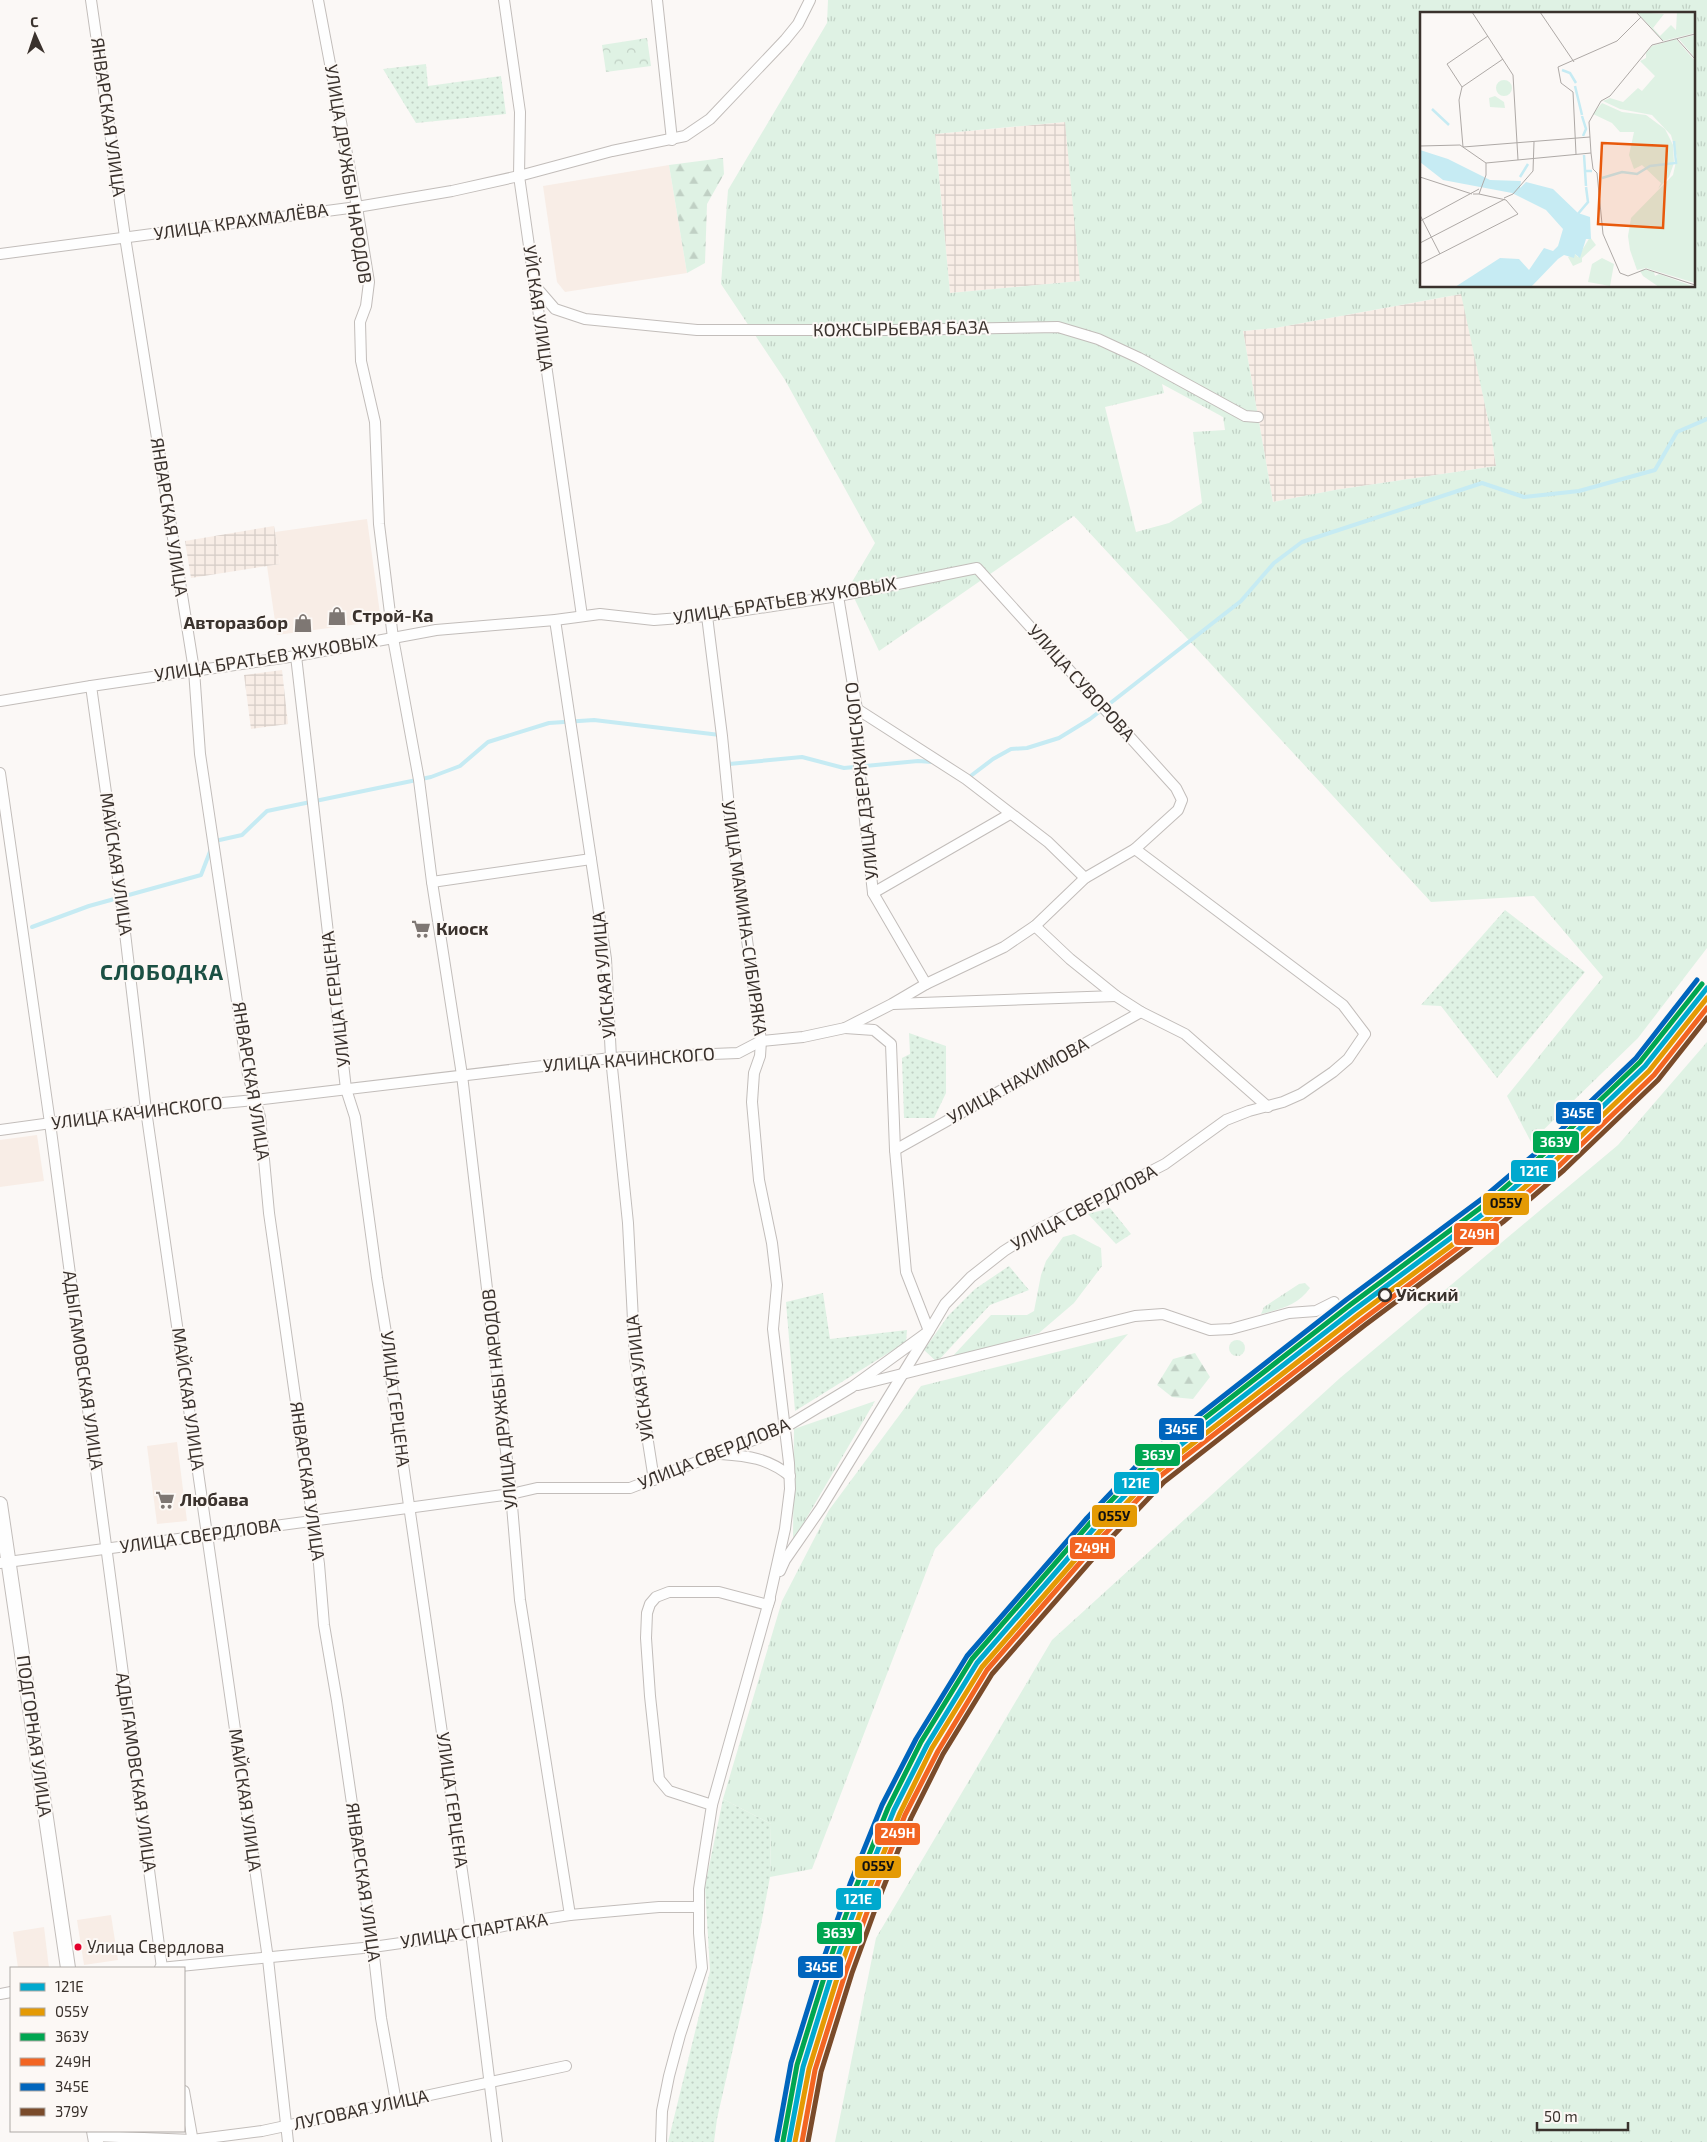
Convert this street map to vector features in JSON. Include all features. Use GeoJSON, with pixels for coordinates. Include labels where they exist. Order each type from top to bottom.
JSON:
{"type":"FeatureCollection","features":[{"type":"Feature","properties":{"kind":"street","name":"ЯНВАРСКАЯ УЛИЦА"},"geometry":{"type":"LineString","coordinates":[[91,0],[125,237],[194,670],[200,754],[248,1075],[260,1117],[269,1213],[319,1564],[324,1625],[337,1700],[373,1947],[381,2018],[396,2102]]}},
{"type":"Feature","properties":{"kind":"street","name":"УЛИЦА ДРУЖБЫ НАРОДОВ"},"geometry":{"type":"LineString","coordinates":[[318,0],[357,206],[369,282],[366,306],[360,322],[361,361],[375,422],[379,524],[393,638],[419,780],[432,882],[462,1075],[511,1494],[520,1600],[570,1915]]}},
{"type":"Feature","properties":{"kind":"street","name":"УЙСКАЯ УЛИЦА"},"geometry":{"type":"LineString","coordinates":[[504,0],[520,112],[519,176],[582,616]]}},
{"type":"Feature","properties":{"kind":"street"},"geometry":{"type":"LineString","coordinates":[[657,0],[672,140]]}},
{"type":"Feature","properties":{"kind":"street","name":"УЛИЦА КРАХМАЛЁВА"},"geometry":{"type":"LineString","coordinates":[[0,254],[357,206],[452,191],[519,176],[612,151],[685,136],[710,119],[785,40],[798,24],[810,0]]}},
{"type":"Feature","properties":{"kind":"street","name":"КОЖСЫРЬЕВАЯ БАЗА"},"geometry":{"type":"LineString","coordinates":[[536,287],[555,309],[585,319],[697,330],[890,330],[1058,327],[1106,343],[1139,358],[1245,416],[1258,417]]}},
{"type":"Feature","properties":{"kind":"street","name":"УЛИЦА БРАТЬЕВ ЖУКОВЫХ"},"geometry":{"type":"LineString","coordinates":[[0,702],[91,686],[296,656],[469,626],[555,620],[600,614],[654,620],[707,616],[838,596],[977,568]]}},
{"type":"Feature","properties":{"kind":"street","name":"УЛИЦА СУВОРОВА"},"geometry":{"type":"LineString","coordinates":[[977,568],[1176,788],[1182,800]]}},
{"type":"Feature","properties":{"kind":"street","name":"УЛИЦА ДЗЕРЖИНСКОГО"},"geometry":{"type":"LineString","coordinates":[[838,596],[857,709],[859,766],[873,893],[926,984]]}},
{"type":"Feature","properties":{"kind":"street","name":"УЛИЦА МАМИНА-СИБИРЯКА"},"geometry":{"type":"LineString","coordinates":[[661,2142],[662,2111],[669,2076],[702,1968],[698,1907],[700,1878],[712,1805],[768,1605],[785,1529],[790,1476],[773,1329],[778,1285],[772,1243],[759,1180],[752,1102],[754,1073],[760,1056],[761,1040],[730,817],[707,616]]}},
{"type":"Feature","properties":{"kind":"street","name":"УЙСКАЯ УЛИЦА"},"geometry":{"type":"LineString","coordinates":[[555,620],[606,959],[611,1058],[628,1223],[635,1358],[654,1480]]}},
{"type":"Feature","properties":{"kind":"street","name":"УЛИЦА ГЕРЦЕНА"},"geometry":{"type":"LineString","coordinates":[[296,656],[346,1089],[355,1117],[376,1278],[387,1339],[392,1394],[471,1933],[497,2142]]}},
{"type":"Feature","properties":{"kind":"street","name":"МАЙСКАЯ УЛИЦА"},"geometry":{"type":"LineString","coordinates":[[91,686],[121,899],[146,1110],[268,1958],[288,2142]]}},
{"type":"Feature","properties":{"kind":"street"},"geometry":{"type":"LineString","coordinates":[[857,709],[966,779],[1048,842],[1085,878]]}},
{"type":"Feature","properties":{"kind":"street","name":"АДЫГАМОВСКАЯ УЛИЦА"},"geometry":{"type":"LineString","coordinates":[[0,773],[50,1123],[162,1967]]}},
{"type":"Feature","properties":{"kind":"street","name":"УЛИЦА КАЧИНСКОГО"},"geometry":{"type":"LineString","coordinates":[[0,1130],[146,1110],[255,1100],[611,1058],[738,1053],[761,1040],[803,1037],[845,1028],[926,984],[1004,947],[1035,926],[1085,878],[1135,849],[1178,810],[1182,800]]}},
{"type":"Feature","properties":{"kind":"street"},"geometry":{"type":"LineString","coordinates":[[873,893],[1010,814]]}},
{"type":"Feature","properties":{"kind":"street","name":"УЛИЦА СВЕРДЛОВА"},"geometry":{"type":"LineString","coordinates":[[4,1562],[207,1534],[312,1522],[511,1494],[537,1488],[630,1488],[784,1428],[852,1387],[929,1331],[945,1304],[971,1277],[1004,1251],[1079,1208],[1165,1164],[1226,1120],[1284,1102],[1301,1094],[1348,1059],[1365,1034],[1343,1005],[1135,849]]}},
{"type":"Feature","properties":{"kind":"street"},"geometry":{"type":"LineString","coordinates":[[432,882],[591,859]]}},
{"type":"Feature","properties":{"kind":"street"},"geometry":{"type":"LineString","coordinates":[[1035,926],[1070,959],[1116,996],[1141,1012],[1185,1034],[1268,1106]]}},
{"type":"Feature","properties":{"kind":"street"},"geometry":{"type":"LineString","coordinates":[[892,1004],[1116,996]]}},
{"type":"Feature","properties":{"kind":"street","name":"УЛИЦА НАХИМОВА"},"geometry":{"type":"LineString","coordinates":[[895,1150],[1141,1012]]}},
{"type":"Feature","properties":{"kind":"street"},"geometry":{"type":"LineString","coordinates":[[712,1805],[669,1791],[659,1779],[649,1677],[647,1613],[650,1604],[656,1597],[669,1592],[719,1592],[768,1605],[785,1560],[821,1508],[929,1331],[906,1272],[895,1150],[890,1044],[874,1030],[845,1028]]}},
{"type":"Feature","properties":{"kind":"street"},"geometry":{"type":"LineString","coordinates":[[852,1387],[1135,1316],[1163,1314],[1210,1330],[1231,1329],[1289,1313],[1316,1311],[1334,1302]]}},
{"type":"Feature","properties":{"kind":"street"},"geometry":{"type":"LineString","coordinates":[[719,1454],[749,1456],[775,1464],[790,1476]]}},
{"type":"Feature","properties":{"kind":"street","name":"ПОДГОРНАЯ УЛИЦА"},"geometry":{"type":"LineString","coordinates":[[0,1504],[4,1562],[68,1967]]}},
{"type":"Feature","properties":{"kind":"street","name":"УЛИЦА СПАРТАКА"},"geometry":{"type":"LineString","coordinates":[[173,1967],[373,1947],[471,1933],[570,1915],[659,1907],[698,1907]]}},
{"type":"Feature","properties":{"kind":"street","name":"ЛУГОВАЯ УЛИЦА"},"geometry":{"type":"LineString","coordinates":[[95,2136],[193,2141],[262,2131],[489,2084],[566,2066]]}},
{"type":"Feature","properties":{"kind":"street"},"geometry":{"type":"LineString","coordinates":[[185,2097],[193,2141]]}},
{"type":"Feature","properties":{"kind":"shaded area"},"geometry":{"type":"Polygon","coordinates":[[[1066,122],[1081,281],[950,293],[935,134],[1066,122]]]}},
{"type":"Feature","properties":{"kind":"shaded area"},"geometry":{"type":"Polygon","coordinates":[[[669,165],[687,273],[565,292],[557,282],[543,186],[669,165]]]}},
{"type":"Feature","properties":{"kind":"shaded area"},"geometry":{"type":"Polygon","coordinates":[[[1462,294],[1496,466],[1335,490],[1273,502],[1243,331],[1275,328],[1462,294]]]}},
{"type":"Feature","properties":{"kind":"shaded area"},"geometry":{"type":"Polygon","coordinates":[[[367,519],[381,621],[277,635],[267,566],[280,564],[275,532],[367,519]]]}},
{"type":"Feature","properties":{"kind":"shaded area"},"geometry":{"type":"Polygon","coordinates":[[[274,526],[280,564],[191,578],[185,541],[274,526]]]}},
{"type":"Feature","properties":{"kind":"shaded area"},"geometry":{"type":"Polygon","coordinates":[[[282,670],[288,724],[251,729],[244,675],[282,670]]]}},
{"type":"Feature","properties":{"kind":"shaded area"},"geometry":{"type":"Polygon","coordinates":[[[37,1135],[44,1181],[0,1187],[0,1140],[37,1135]]]}},
{"type":"Feature","properties":{"kind":"shaded area"},"geometry":{"type":"Polygon","coordinates":[[[177,1442],[187,1521],[157,1524],[147,1446],[177,1442]]]}},
{"type":"Feature","properties":{"kind":"shaded area"},"geometry":{"type":"Polygon","coordinates":[[[111,1915],[118,1960],[84,1965],[77,1920],[111,1915]]]}},
{"type":"Feature","properties":{"kind":"shaded area"},"geometry":{"type":"Polygon","coordinates":[[[44,1927],[49,1967],[18,1967],[13,1932],[44,1927]]]}},
{"type":"Feature","properties":{"kind":"green space"},"geometry":{"type":"Polygon","coordinates":[[[828,0],[1707,0],[1707,948],[1638,1038],[1531,1142],[1507,1096],[1603,977],[1534,896],[1431,902],[1074,516],[879,651],[849,587],[875,543],[785,380],[721,284],[728,190],[827,23],[828,0]],[[1065,122],[935,134],[950,293],[1080,281],[1065,122]],[[1461,294],[1275,328],[1243,331],[1273,502],[1335,490],[1496,466],[1491,433],[1461,294]],[[1162,384],[1164,393],[1105,407],[1136,532],[1169,523],[1202,503],[1193,432],[1225,430],[1223,417],[1162,384]]]}},
{"type":"Feature","properties":{"kind":"green space"},"geometry":{"type":"Polygon","coordinates":[[[647,38],[651,66],[606,72],[602,45],[647,38]]]}},
{"type":"Feature","properties":{"kind":"green space"},"geometry":{"type":"Polygon","coordinates":[[[426,64],[428,86],[501,76],[506,114],[416,123],[383,69],[426,64]]]}},
{"type":"Feature","properties":{"kind":"green space"},"geometry":{"type":"Polygon","coordinates":[[[723,158],[724,174],[707,204],[705,263],[687,273],[669,165],[723,158]]]}},
{"type":"Feature","properties":{"kind":"green space"},"geometry":{"type":"Polygon","coordinates":[[[1505,910],[1585,972],[1497,1078],[1441,1006],[1421,1005],[1505,910]]]}},
{"type":"Feature","properties":{"kind":"green space"},"geometry":{"type":"Polygon","coordinates":[[[909,1033],[946,1046],[946,1093],[934,1118],[904,1118],[902,1058],[910,1054],[909,1033]]]}},
{"type":"Feature","properties":{"kind":"green space"},"geometry":{"type":"Polygon","coordinates":[[[1707,1042],[1707,2142],[835,2142],[876,1938],[1052,1640],[1340,1378],[1618,1145],[1707,1042]]]}},
{"type":"Feature","properties":{"kind":"green space"},"geometry":{"type":"Polygon","coordinates":[[[1110,1208],[1131,1234],[1116,1244],[1088,1214],[1110,1208]]]}},
{"type":"Feature","properties":{"kind":"green space"},"geometry":{"type":"Polygon","coordinates":[[[1074,1234],[1101,1248],[1102,1266],[1074,1303],[1039,1333],[951,1358],[991,1315],[1027,1315],[1034,1311],[1041,1275],[1046,1261],[1063,1237],[1074,1234]]]}},
{"type":"Feature","properties":{"kind":"green space"},"geometry":{"type":"Polygon","coordinates":[[[1009,1266],[1029,1290],[990,1305],[937,1362],[924,1350],[948,1316],[975,1289],[1009,1266]]]}},
{"type":"Feature","properties":{"kind":"green space"},"geometry":{"type":"Polygon","coordinates":[[[1305,1283],[1310,1288],[1300,1299],[1282,1308],[1261,1314],[1264,1307],[1299,1284],[1305,1283]]]}},
{"type":"Feature","properties":{"kind":"green space"},"geometry":{"type":"Polygon","coordinates":[[[823,1293],[830,1339],[907,1330],[906,1342],[795,1411],[786,1302],[823,1293]]]}},
{"type":"Feature","properties":{"kind":"green space"},"geometry":{"type":"Polygon","coordinates":[[[1128,1334],[935,1549],[812,1869],[770,1877],[771,1824],[723,1799],[782,1601],[829,1510],[921,1386],[1128,1334]]]}},
{"type":"Feature","properties":{"kind":"green space"},"geometry":{"type":"Polygon","coordinates":[[[1237,1340],[1243,1342],[1245,1348],[1243,1354],[1237,1356],[1231,1354],[1229,1348],[1231,1342],[1237,1340]]]}},
{"type":"Feature","properties":{"kind":"green space"},"geometry":{"type":"Polygon","coordinates":[[[1195,1353],[1210,1377],[1193,1399],[1172,1397],[1157,1385],[1173,1359],[1195,1353]]]}},
{"type":"Feature","properties":{"kind":"green space"},"geometry":{"type":"Polygon","coordinates":[[[875,1401],[793,1541],[794,1429],[875,1401]]]}},
{"type":"Feature","properties":{"kind":"green space"},"geometry":{"type":"Polygon","coordinates":[[[723,1799],[771,1824],[770,1877],[717,2119],[714,2142],[668,2142],[710,1971],[705,1886],[723,1799]]]}},
{"type":"Feature","properties":{"kind":"waterway"},"geometry":{"type":"LineString","coordinates":[[968,778],[993,759],[1011,749],[1027,748],[1059,738],[1090,719],[1241,601],[1274,563],[1302,542],[1482,483],[1524,497],[1579,491],[1655,470],[1677,432],[1707,419]]}},
{"type":"Feature","properties":{"kind":"waterway"},"geometry":{"type":"LineString","coordinates":[[215,841],[242,835],[267,811],[431,777],[460,766],[488,742],[549,723],[594,720],[720,735]]}},
{"type":"Feature","properties":{"kind":"waterway"},"geometry":{"type":"LineString","coordinates":[[728,759],[729,764],[802,757],[844,768],[918,761],[933,762]]}},
{"type":"Feature","properties":{"kind":"waterway"},"geometry":{"type":"LineString","coordinates":[[32,927],[89,906],[201,875],[211,849]]}},
{"type":"Feature","properties":{"kind":"transit line","name":"345Е"},"geometry":{"type":"LineString","coordinates":[[777,2140],[791,2063],[822,1963],[850,1884],[882,1805],[916,1739],[967,1656],[1087,1518],[1143,1459],[1346,1300],[1483,1198],[1543,1147],[1636,1058],[1697,980]]}},
{"type":"Feature","properties":{"kind":"transit line","name":"363У"},"geometry":{"type":"LineString","coordinates":[[783,2141],[797,2065],[828,1965],[856,1887],[888,1808],[921,1742],[972,1659],[1091,1522],[1147,1463],[1350,1305],[1487,1203],[1547,1151],[1640,1062],[1702,984]]}},
{"type":"Feature","properties":{"kind":"transit line","name":"121Е"},"geometry":{"type":"LineString","coordinates":[[789,2142],[803,2067],[834,1967],[862,1889],[894,1810],[927,1745],[977,1663],[1096,1526],[1151,1468],[1354,1310],[1491,1208],[1551,1156],[1645,1066],[1707,988]]}},
{"type":"Feature","properties":{"kind":"transit line","name":"055У"},"geometry":{"type":"LineString","coordinates":[[795,2142],[809,2069],[840,1969],[868,1891],[900,1813],[932,1748],[982,1667],[1101,1530],[1155,1473],[1358,1315],[1495,1213],[1555,1161],[1649,1071],[1707,998]]}},
{"type":"Feature","properties":{"kind":"transit line","name":"249Н"},"geometry":{"type":"LineString","coordinates":[[802,2142],[815,2070],[846,1971],[874,1893],[905,1815],[938,1751],[987,1670],[1105,1534],[1159,1477],[1499,1217],[1560,1165],[1654,1075],[1707,1008]]}},
{"type":"Feature","properties":{"kind":"transit line","name":"379У"},"geometry":{"type":"LineString","coordinates":[[808,2142],[821,2072],[852,1973],[880,1896],[911,1818],[943,1754],[992,1674],[1110,1539],[1164,1482],[1365,1325],[1503,1222],[1564,1170],[1658,1080],[1707,1018]]}},
{"type":"Feature","properties":{"kind":"place","name":"Строй-Ка"},"geometry":{"type":"Point","coordinates":[337,616]}},
{"type":"Feature","properties":{"kind":"place","name":"Авторазбор"},"geometry":{"type":"Point","coordinates":[303,623]}},
{"type":"Feature","properties":{"kind":"place","name":"Киоск"},"geometry":{"type":"Point","coordinates":[421,929]}},
{"type":"Feature","properties":{"kind":"place","name":"Уйский"},"geometry":{"type":"Point","coordinates":[1385,1295]}},
{"type":"Feature","properties":{"kind":"place","name":"Любава"},"geometry":{"type":"Point","coordinates":[165,1500]}},
{"type":"Feature","properties":{"kind":"place","name":"Улица Свердлова"},"geometry":{"type":"Point","coordinates":[78,1947]}},
{"type":"Feature","properties":{"kind":"district","name":"СЛОБОДКА"},"geometry":{"type":"Point","coordinates":[162,972]}}]}
